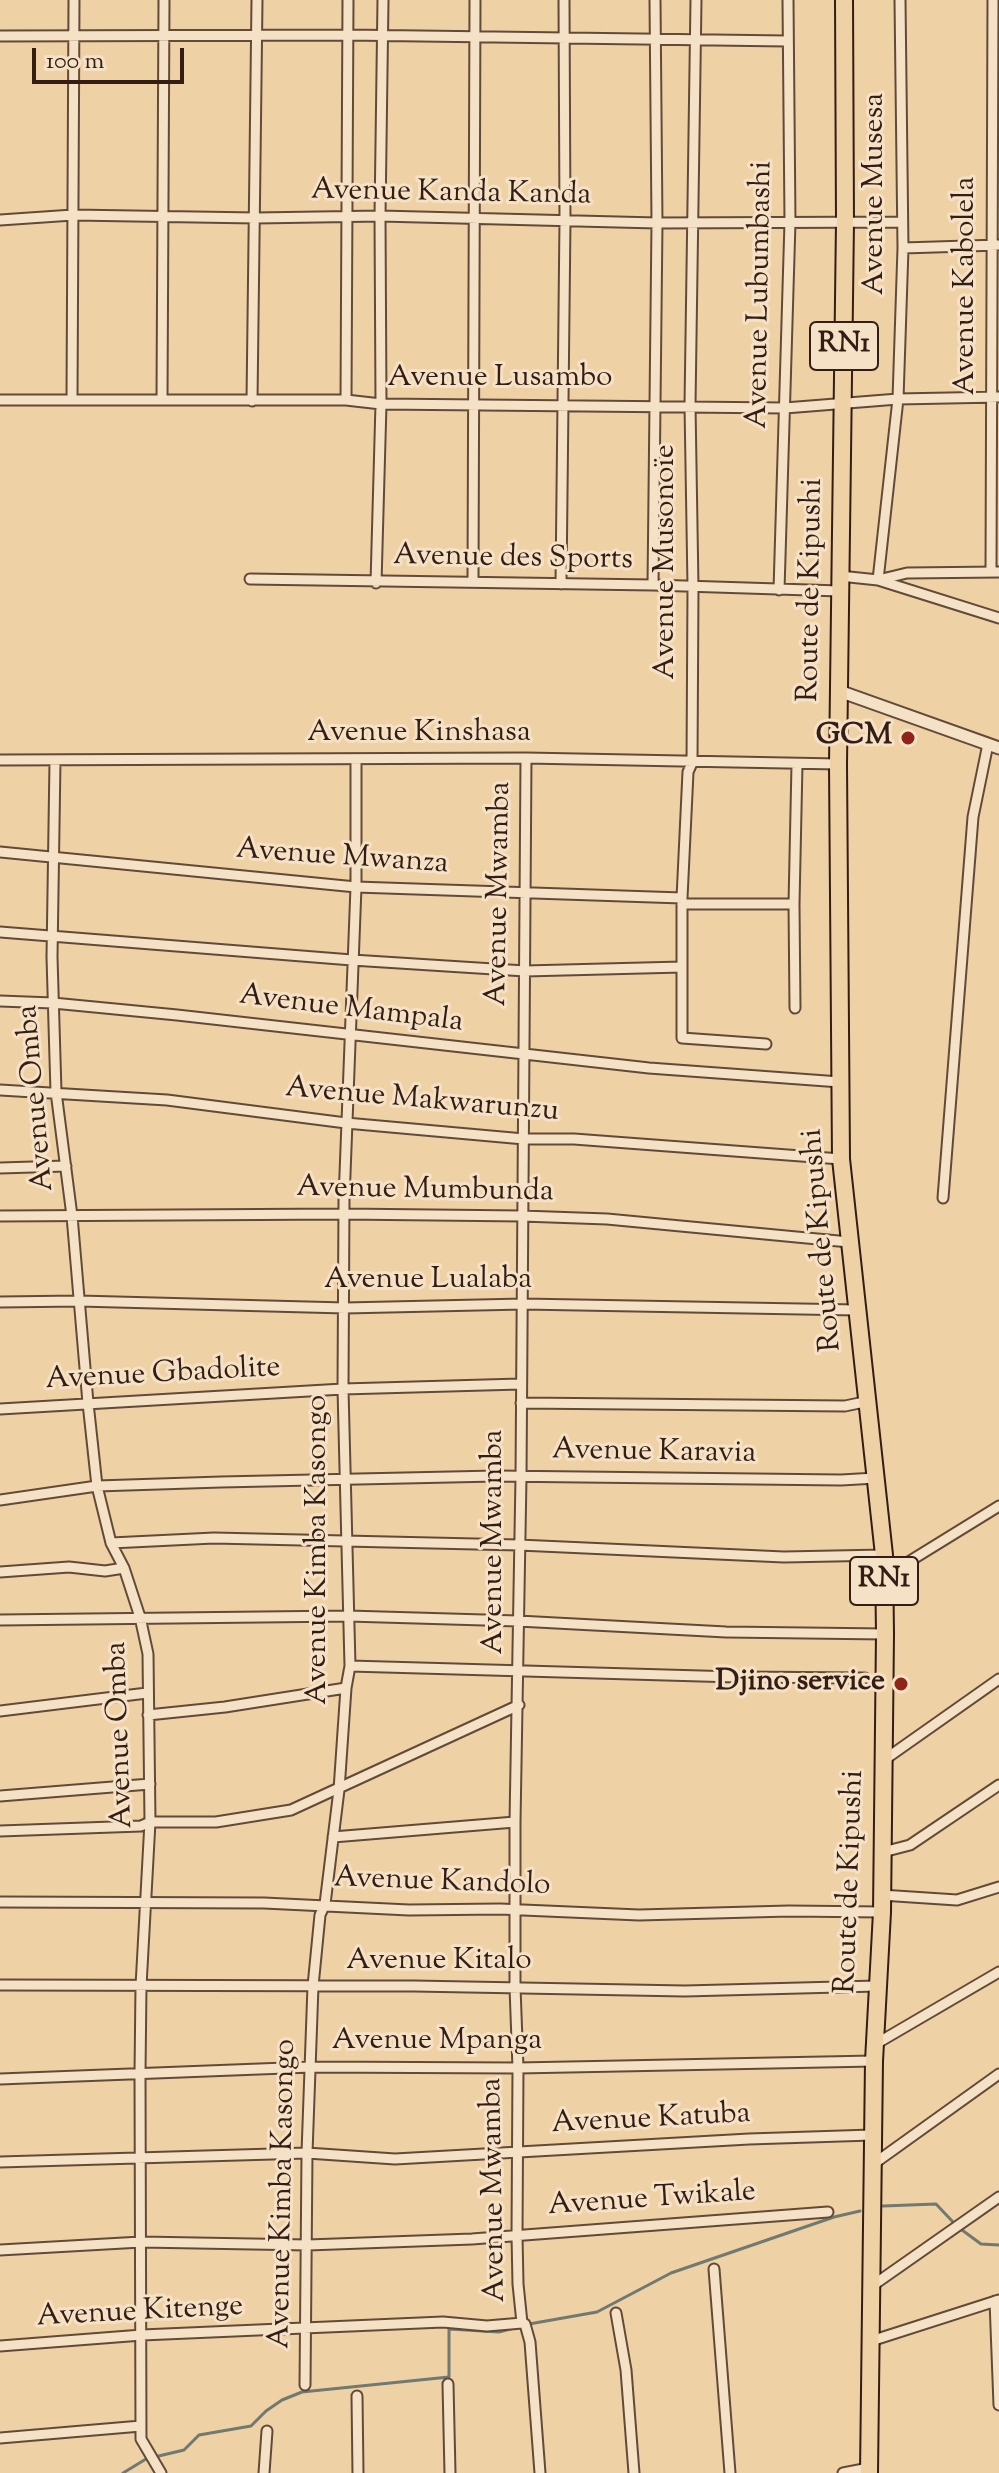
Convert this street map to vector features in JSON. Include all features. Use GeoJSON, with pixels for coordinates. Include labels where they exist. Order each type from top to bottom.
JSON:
{"type":"FeatureCollection","features":[{"type":"Feature","properties":{"kind":"highway","name":"Route de Kipushi"},"geometry":{"type":"LineString","coordinates":[[844,0],[845,222],[838,764],[841,1159],[884,1555],[885,1634],[882,1912],[872,2135],[869,2470]]}},
{"type":"Feature","properties":{"kind":"street"},"geometry":{"type":"LineString","coordinates":[[72,399],[74,0]]}},
{"type":"Feature","properties":{"kind":"street"},"geometry":{"type":"LineString","coordinates":[[162,399],[164,0]]}},
{"type":"Feature","properties":{"kind":"street"},"geometry":{"type":"LineString","coordinates":[[252,401],[257,0]]}},
{"type":"Feature","properties":{"kind":"street"},"geometry":{"type":"LineString","coordinates":[[346,400],[348,0]]}},
{"type":"Feature","properties":{"kind":"street"},"geometry":{"type":"LineString","coordinates":[[376,583],[381,404],[383,0]]}},
{"type":"Feature","properties":{"kind":"street"},"geometry":{"type":"LineString","coordinates":[[473,582],[475,0]]}},
{"type":"Feature","properties":{"kind":"street"},"geometry":{"type":"LineString","coordinates":[[561,584],[564,0]]}},
{"type":"Feature","properties":{"kind":"street","name":"Avenue Musonoïe"},"geometry":{"type":"LineString","coordinates":[[653,585],[657,223],[655,0]]}},
{"type":"Feature","properties":{"kind":"street","name":"Avenue Musonoïe"},"geometry":{"type":"LineString","coordinates":[[696,0],[690,405],[692,763],[688,772],[682,901],[683,1039],[766,1044]]}},
{"type":"Feature","properties":{"kind":"street","name":"Avenue Lubumbashi"},"geometry":{"type":"LineString","coordinates":[[779,590],[790,222],[788,0]]}},
{"type":"Feature","properties":{"kind":"street","name":"Avenue Musesa"},"geometry":{"type":"LineString","coordinates":[[878,580],[898,399],[903,248],[900,0]]}},
{"type":"Feature","properties":{"kind":"street","name":"Avenue Kabolela"},"geometry":{"type":"LineString","coordinates":[[993,0],[996,75],[995,572]]}},
{"type":"Feature","properties":{"kind":"street"},"geometry":{"type":"LineString","coordinates":[[0,36],[347,35],[787,41]]}},
{"type":"Feature","properties":{"kind":"street","name":"Avenue Kanda Kanda"},"geometry":{"type":"LineString","coordinates":[[0,220],[73,215],[163,215],[256,218],[380,216],[657,223],[902,222]]}},
{"type":"Feature","properties":{"kind":"street"},"geometry":{"type":"LineString","coordinates":[[903,248],[996,245]]}},
{"type":"Feature","properties":{"kind":"street","name":"Avenue Lusambo"},"geometry":{"type":"LineString","coordinates":[[0,400],[346,400],[381,404],[785,408],[898,399],[995,397]]}},
{"type":"Feature","properties":{"kind":"street"},"geometry":{"type":"LineString","coordinates":[[878,580],[907,573],[995,572]]}},
{"type":"Feature","properties":{"kind":"street","name":"Avenue des Sports"},"geometry":{"type":"LineString","coordinates":[[250,579],[779,590],[878,580],[999,618]]}},
{"type":"Feature","properties":{"kind":"street"},"geometry":{"type":"LineString","coordinates":[[839,691],[993,746],[973,817],[943,1198]]}},
{"type":"Feature","properties":{"kind":"street","name":"Avenue Kinshasa"},"geometry":{"type":"LineString","coordinates":[[0,760],[526,758],[838,764]]}},
{"type":"Feature","properties":{"kind":"street","name":"Avenue Mwamba"},"geometry":{"type":"LineString","coordinates":[[526,758],[519,1705],[515,1822],[517,2236],[524,2324],[530,2342],[540,2473]]}},
{"type":"Feature","properties":{"kind":"street","name":"Avenue Kimba Kasongo"},"geometry":{"type":"LineString","coordinates":[[305,2385],[307,2153],[313,1986],[339,1790],[350,1666],[343,1389],[344,1214],[356,887],[356,760]]}},
{"type":"Feature","properties":{"kind":"street","name":"Avenue Omba"},"geometry":{"type":"LineString","coordinates":[[55,761],[53,1003],[56,1092],[72,1216],[88,1403],[97,1486],[111,1543],[124,1568],[148,1654],[150,1822],[148,1903],[141,1986],[140,2073],[141,2439],[161,2472]]}},
{"type":"Feature","properties":{"kind":"street"},"geometry":{"type":"LineString","coordinates":[[795,1008],[797,764]]}},
{"type":"Feature","properties":{"kind":"street","name":"Avenue Mwanza"},"geometry":{"type":"LineString","coordinates":[[0,852],[356,887],[794,904]]}},
{"type":"Feature","properties":{"kind":"street"},"geometry":{"type":"LineString","coordinates":[[0,932],[525,971],[682,967]]}},
{"type":"Feature","properties":{"kind":"street","name":"Avenue Mampala"},"geometry":{"type":"LineString","coordinates":[[0,1001],[53,1003],[649,1068],[840,1082]]}},
{"type":"Feature","properties":{"kind":"street","name":"Avenue Makwarunzu"},"geometry":{"type":"LineString","coordinates":[[0,1090],[167,1100],[346,1123],[524,1139],[670,1145],[841,1159]]}},
{"type":"Feature","properties":{"kind":"street"},"geometry":{"type":"LineString","coordinates":[[0,1168],[66,1166]]}},
{"type":"Feature","properties":{"kind":"street","name":"Avenue Mumbunda"},"geometry":{"type":"LineString","coordinates":[[0,1216],[522,1216],[607,1219],[849,1242]]}},
{"type":"Feature","properties":{"kind":"street","name":"Avenue Lualaba"},"geometry":{"type":"LineString","coordinates":[[0,1302],[345,1308],[523,1304],[857,1310]]}},
{"type":"Feature","properties":{"kind":"street","name":"Avenue Gbadolite"},"geometry":{"type":"LineString","coordinates":[[0,1409],[343,1389],[520,1384]]}},
{"type":"Feature","properties":{"kind":"street"},"geometry":{"type":"LineString","coordinates":[[521,1403],[845,1406],[869,1401]]}},
{"type":"Feature","properties":{"kind":"street","name":"Avenue Karavia"},"geometry":{"type":"LineString","coordinates":[[0,1500],[97,1486],[521,1477],[876,1478]]}},
{"type":"Feature","properties":{"kind":"street"},"geometry":{"type":"LineString","coordinates":[[884,1577],[999,1506]]}},
{"type":"Feature","properties":{"kind":"street"},"geometry":{"type":"LineString","coordinates":[[111,1543],[214,1538],[519,1545],[784,1557],[884,1555]]}},
{"type":"Feature","properties":{"kind":"street"},"geometry":{"type":"LineString","coordinates":[[0,1572],[69,1567],[105,1571],[124,1568]]}},
{"type":"Feature","properties":{"kind":"street"},"geometry":{"type":"LineString","coordinates":[[0,1620],[348,1616],[726,1632],[885,1634]]}},
{"type":"Feature","properties":{"kind":"street"},"geometry":{"type":"LineString","coordinates":[[350,1666],[865,1678]]}},
{"type":"Feature","properties":{"kind":"street"},"geometry":{"type":"LineString","coordinates":[[884,1760],[999,1679]]}},
{"type":"Feature","properties":{"kind":"street"},"geometry":{"type":"LineString","coordinates":[[148,1715],[225,1707],[346,1688]]}},
{"type":"Feature","properties":{"kind":"street"},"geometry":{"type":"LineString","coordinates":[[0,1711],[147,1693]]}},
{"type":"Feature","properties":{"kind":"street"},"geometry":{"type":"LineString","coordinates":[[0,1831],[127,1827],[150,1822],[216,1822],[291,1810],[519,1705]]}},
{"type":"Feature","properties":{"kind":"street"},"geometry":{"type":"LineString","coordinates":[[0,1796],[150,1784]]}},
{"type":"Feature","properties":{"kind":"street"},"geometry":{"type":"LineString","coordinates":[[883,1852],[910,1845],[999,1785]]}},
{"type":"Feature","properties":{"kind":"street"},"geometry":{"type":"LineString","coordinates":[[333,1837],[515,1822]]}},
{"type":"Feature","properties":{"kind":"street"},"geometry":{"type":"LineString","coordinates":[[881,1895],[957,1900],[999,1887]]}},
{"type":"Feature","properties":{"kind":"street","name":"Avenue Kandolo"},"geometry":{"type":"LineString","coordinates":[[0,1902],[325,1904],[409,1910],[639,1915],[882,1912]]}},
{"type":"Feature","properties":{"kind":"street"},"geometry":{"type":"LineString","coordinates":[[874,2053],[999,1972]]}},
{"type":"Feature","properties":{"kind":"street","name":"Avenue Kitalo"},"geometry":{"type":"LineString","coordinates":[[0,1985],[515,1987],[685,1991],[877,1986]]}},
{"type":"Feature","properties":{"kind":"street","name":"Avenue Mpanga"},"geometry":{"type":"LineString","coordinates":[[0,2079],[311,2067],[518,2068],[874,2053]]}},
{"type":"Feature","properties":{"kind":"street"},"geometry":{"type":"LineString","coordinates":[[872,2165],[999,2074]]}},
{"type":"Feature","properties":{"kind":"street","name":"Avenue Katuba"},"geometry":{"type":"LineString","coordinates":[[0,2162],[307,2153],[395,2159],[872,2135]]}},
{"type":"Feature","properties":{"kind":"street"},"geometry":{"type":"LineString","coordinates":[[872,2286],[999,2197]]}},
{"type":"Feature","properties":{"kind":"street","name":"Avenue Twikale"},"geometry":{"type":"LineString","coordinates":[[0,2250],[141,2242],[308,2245],[517,2236],[828,2212]]}},
{"type":"Feature","properties":{"kind":"street"},"geometry":{"type":"LineString","coordinates":[[714,2269],[730,2473]]}},
{"type":"Feature","properties":{"kind":"street"},"geometry":{"type":"LineString","coordinates":[[871,2341],[997,2301],[999,2405]]}},
{"type":"Feature","properties":{"kind":"street"},"geometry":{"type":"LineString","coordinates":[[616,2313],[626,2370],[634,2473]]}},
{"type":"Feature","properties":{"kind":"street","name":"Avenue Kitenge"},"geometry":{"type":"LineString","coordinates":[[0,2346],[142,2335],[443,2322],[487,2326],[524,2324]]}},
{"type":"Feature","properties":{"kind":"street"},"geometry":{"type":"LineString","coordinates":[[448,2384],[450,2473]]}},
{"type":"Feature","properties":{"kind":"street"},"geometry":{"type":"LineString","coordinates":[[357,2396],[358,2473]]}},
{"type":"Feature","properties":{"kind":"street"},"geometry":{"type":"LineString","coordinates":[[0,2438],[141,2426]]}},
{"type":"Feature","properties":{"kind":"street"},"geometry":{"type":"LineString","coordinates":[[264,2473],[267,2431]]}},
{"type":"Feature","properties":{"kind":"street"},"geometry":{"type":"LineString","coordinates":[[843,2473],[869,2470]]}},
{"type":"Feature","properties":{"kind":"waterway"},"geometry":{"type":"LineString","coordinates":[[883,2206],[936,2204],[953,2222]]}},
{"type":"Feature","properties":{"kind":"waterway"},"geometry":{"type":"LineString","coordinates":[[529,2324],[597,2312],[671,2273],[834,2217],[860,2211]]}},
{"type":"Feature","properties":{"kind":"waterway"},"geometry":{"type":"LineString","coordinates":[[962,2230],[981,2244],[999,2245]]}},
{"type":"Feature","properties":{"kind":"waterway"},"geometry":{"type":"LineString","coordinates":[[123,2473],[146,2459],[184,2450],[199,2435],[251,2426],[282,2400],[302,2392],[449,2377],[449,2329],[499,2332],[514,2328]]}},
{"type":"Feature","properties":{"kind":"place","name":"GCM"},"geometry":{"type":"Point","coordinates":[908,738]}},
{"type":"Feature","properties":{"kind":"place","name":"Djino service"},"geometry":{"type":"Point","coordinates":[901,1684]}}]}
